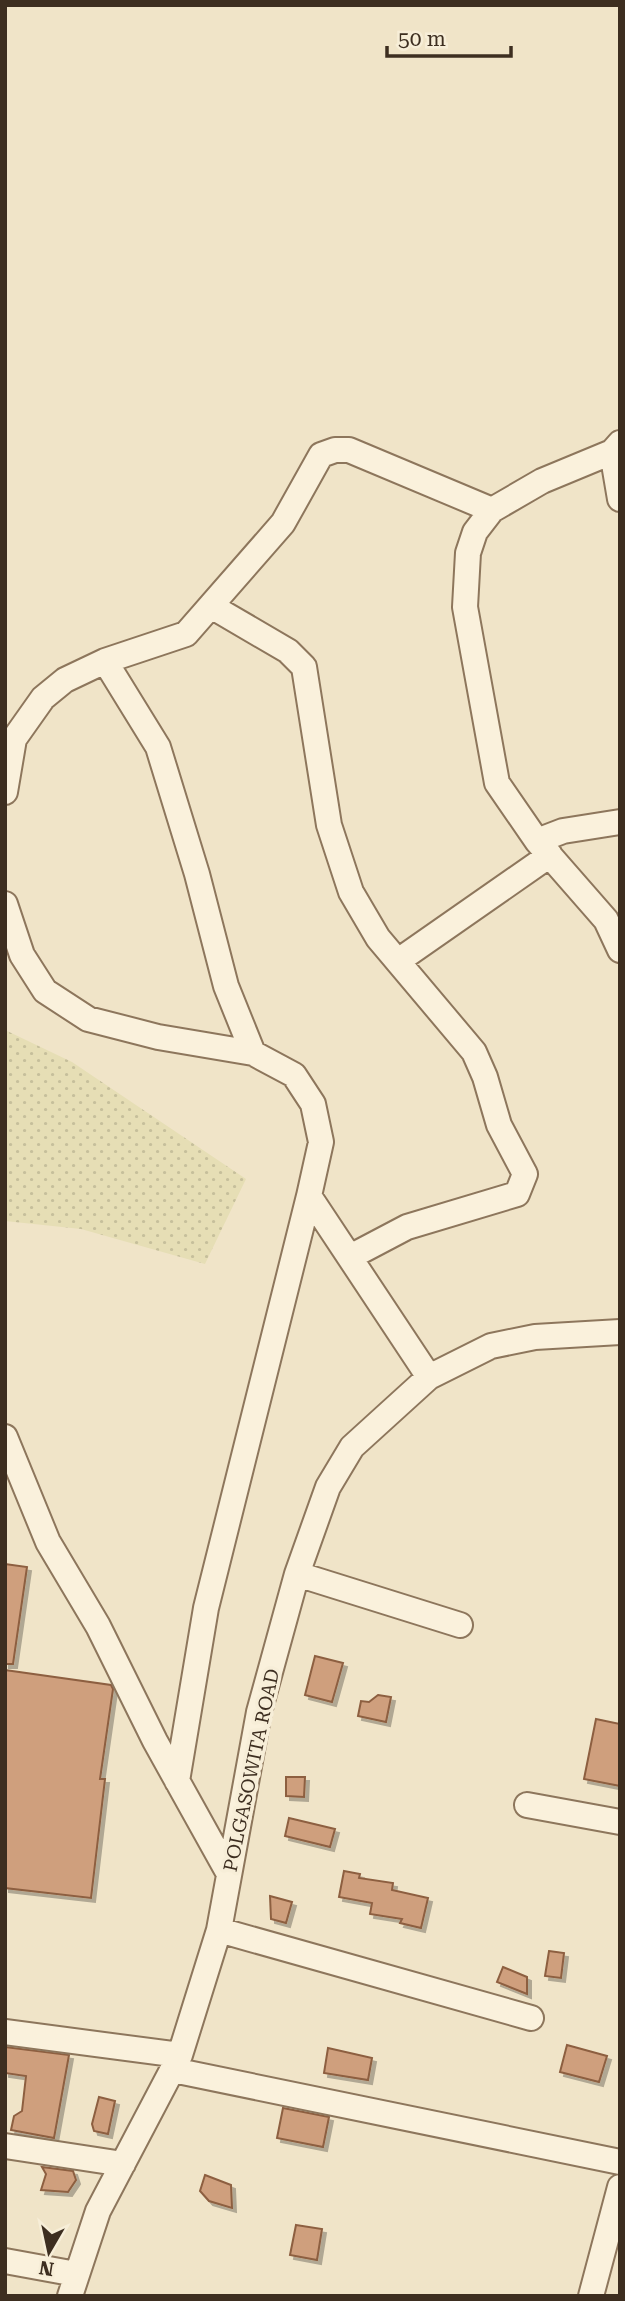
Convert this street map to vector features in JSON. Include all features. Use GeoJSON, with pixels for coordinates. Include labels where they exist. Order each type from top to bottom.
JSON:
{"type":"FeatureCollection","features":[{"type":"Feature","properties":{"kind":"street"},"geometry":{"type":"LineString","coordinates":[[620,499],[616,447],[542,481],[492,510],[475,532],[468,552],[465,607],[469,640],[498,782],[544,848],[606,920],[620,950]]}},
{"type":"Feature","properties":{"kind":"street"},"geometry":{"type":"LineString","coordinates":[[5,792],[10,743],[43,698],[65,680],[105,661],[186,634],[283,523],[321,455],[335,450],[349,450],[492,510]]}},
{"type":"Feature","properties":{"kind":"street"},"geometry":{"type":"LineString","coordinates":[[211,606],[288,651],[304,667],[329,825],[351,892],[378,938],[474,1052],[485,1077],[499,1125],[524,1174],[517,1194],[407,1227],[350,1257]]}},
{"type":"Feature","properties":{"kind":"street"},"geometry":{"type":"LineString","coordinates":[[105,661],[158,747],[197,874],[226,986],[253,1052]]}},
{"type":"Feature","properties":{"kind":"street"},"geometry":{"type":"LineString","coordinates":[[398,961],[563,831],[620,822]]}},
{"type":"Feature","properties":{"kind":"street"},"geometry":{"type":"LineString","coordinates":[[5,904],[23,955],[44,991],[88,1019],[158,1037],[253,1052],[294,1075],[313,1104],[321,1142],[206,1608],[177,1781]]}},
{"type":"Feature","properties":{"kind":"street"},"geometry":{"type":"LineString","coordinates":[[309,1196],[429,1377]]}},
{"type":"Feature","properties":{"kind":"street","name":"POLGASOWITA ROAD"},"geometry":{"type":"LineString","coordinates":[[73,2285],[98,2211],[176,2063],[219,1930],[260,1712],[297,1574],[328,1487],[352,1447],[429,1377],[491,1346],[535,1337],[620,1332]]}},
{"type":"Feature","properties":{"kind":"street"},"geometry":{"type":"LineString","coordinates":[[5,1437],[48,1542],[98,1626],[177,1781],[229,1874]]}},
{"type":"Feature","properties":{"kind":"street"},"geometry":{"type":"LineString","coordinates":[[297,1574],[460,1625]]}},
{"type":"Feature","properties":{"kind":"street"},"geometry":{"type":"LineString","coordinates":[[527,1805],[620,1822]]}},
{"type":"Feature","properties":{"kind":"street"},"geometry":{"type":"LineString","coordinates":[[219,1930],[531,2018]]}},
{"type":"Feature","properties":{"kind":"street"},"geometry":{"type":"LineString","coordinates":[[5,2032],[176,2063],[620,2162]]}},
{"type":"Feature","properties":{"kind":"street"},"geometry":{"type":"LineString","coordinates":[[5,2146],[123,2164]]}},
{"type":"Feature","properties":{"kind":"street"},"geometry":{"type":"LineString","coordinates":[[591,2296],[620,2187]]}},
{"type":"Feature","properties":{"kind":"street"},"geometry":{"type":"LineString","coordinates":[[5,2261],[73,2285]]}},
{"type":"Feature","properties":{"kind":"shaded area"},"geometry":{"type":"Polygon","coordinates":[[[5,1030],[72,1062],[246,1179],[205,1264],[81,1229],[5,1221],[5,1030]]]}},
{"type":"Feature","properties":{"kind":"building"},"geometry":{"type":"Polygon","coordinates":[[[5,1564],[27,1567],[13,1664],[5,1664],[5,1564]]]}},
{"type":"Feature","properties":{"kind":"building"},"geometry":{"type":"Polygon","coordinates":[[[315,1656],[343,1663],[332,1702],[305,1695],[315,1656]]]}},
{"type":"Feature","properties":{"kind":"building"},"geometry":{"type":"Polygon","coordinates":[[[5,1670],[111,1685],[113,1689],[100,1779],[105,1779],[91,1898],[5,1888],[5,1670]]]}},
{"type":"Feature","properties":{"kind":"building"},"geometry":{"type":"Polygon","coordinates":[[[378,1695],[391,1697],[386,1722],[358,1716],[361,1701],[369,1702],[378,1695]]]}},
{"type":"Feature","properties":{"kind":"building"},"geometry":{"type":"Polygon","coordinates":[[[596,1719],[620,1724],[620,1786],[584,1779],[596,1719]]]}},
{"type":"Feature","properties":{"kind":"building"},"geometry":{"type":"Polygon","coordinates":[[[286,1777],[305,1777],[304,1797],[286,1796],[286,1777]]]}},
{"type":"Feature","properties":{"kind":"building"},"geometry":{"type":"Polygon","coordinates":[[[289,1818],[335,1829],[330,1847],[285,1836],[289,1818]]]}},
{"type":"Feature","properties":{"kind":"building"},"geometry":{"type":"Polygon","coordinates":[[[344,1871],[360,1874],[359,1878],[393,1883],[392,1890],[428,1898],[421,1928],[400,1923],[402,1919],[370,1914],[372,1903],[339,1897],[344,1871]]]}},
{"type":"Feature","properties":{"kind":"building"},"geometry":{"type":"Polygon","coordinates":[[[270,1896],[292,1902],[286,1923],[271,1919],[270,1896]]]}},
{"type":"Feature","properties":{"kind":"building"},"geometry":{"type":"Polygon","coordinates":[[[549,1951],[564,1953],[561,1978],[545,1976],[549,1951]]]}},
{"type":"Feature","properties":{"kind":"building"},"geometry":{"type":"Polygon","coordinates":[[[503,1967],[527,1977],[527,1994],[497,1982],[503,1967]]]}},
{"type":"Feature","properties":{"kind":"building"},"geometry":{"type":"Polygon","coordinates":[[[567,2045],[607,2056],[599,2082],[560,2072],[567,2045]]]}},
{"type":"Feature","properties":{"kind":"building"},"geometry":{"type":"Polygon","coordinates":[[[5,2047],[69,2055],[54,2138],[11,2130],[14,2116],[22,2111],[26,2076],[5,2073],[5,2047]]]}},
{"type":"Feature","properties":{"kind":"building"},"geometry":{"type":"Polygon","coordinates":[[[328,2048],[372,2058],[368,2080],[324,2073],[328,2048]]]}},
{"type":"Feature","properties":{"kind":"building"},"geometry":{"type":"Polygon","coordinates":[[[99,2097],[115,2101],[108,2134],[94,2131],[92,2124],[99,2097]]]}},
{"type":"Feature","properties":{"kind":"building"},"geometry":{"type":"Polygon","coordinates":[[[283,2108],[329,2117],[323,2147],[277,2138],[283,2108]]]}},
{"type":"Feature","properties":{"kind":"building"},"geometry":{"type":"Polygon","coordinates":[[[42,2167],[73,2171],[76,2180],[68,2192],[41,2190],[46,2174],[42,2167]]]}},
{"type":"Feature","properties":{"kind":"building"},"geometry":{"type":"Polygon","coordinates":[[[205,2175],[231,2185],[232,2208],[209,2201],[200,2191],[205,2175]]]}},
{"type":"Feature","properties":{"kind":"building"},"geometry":{"type":"Polygon","coordinates":[[[296,2225],[322,2229],[317,2260],[290,2255],[296,2225]]]}}]}
